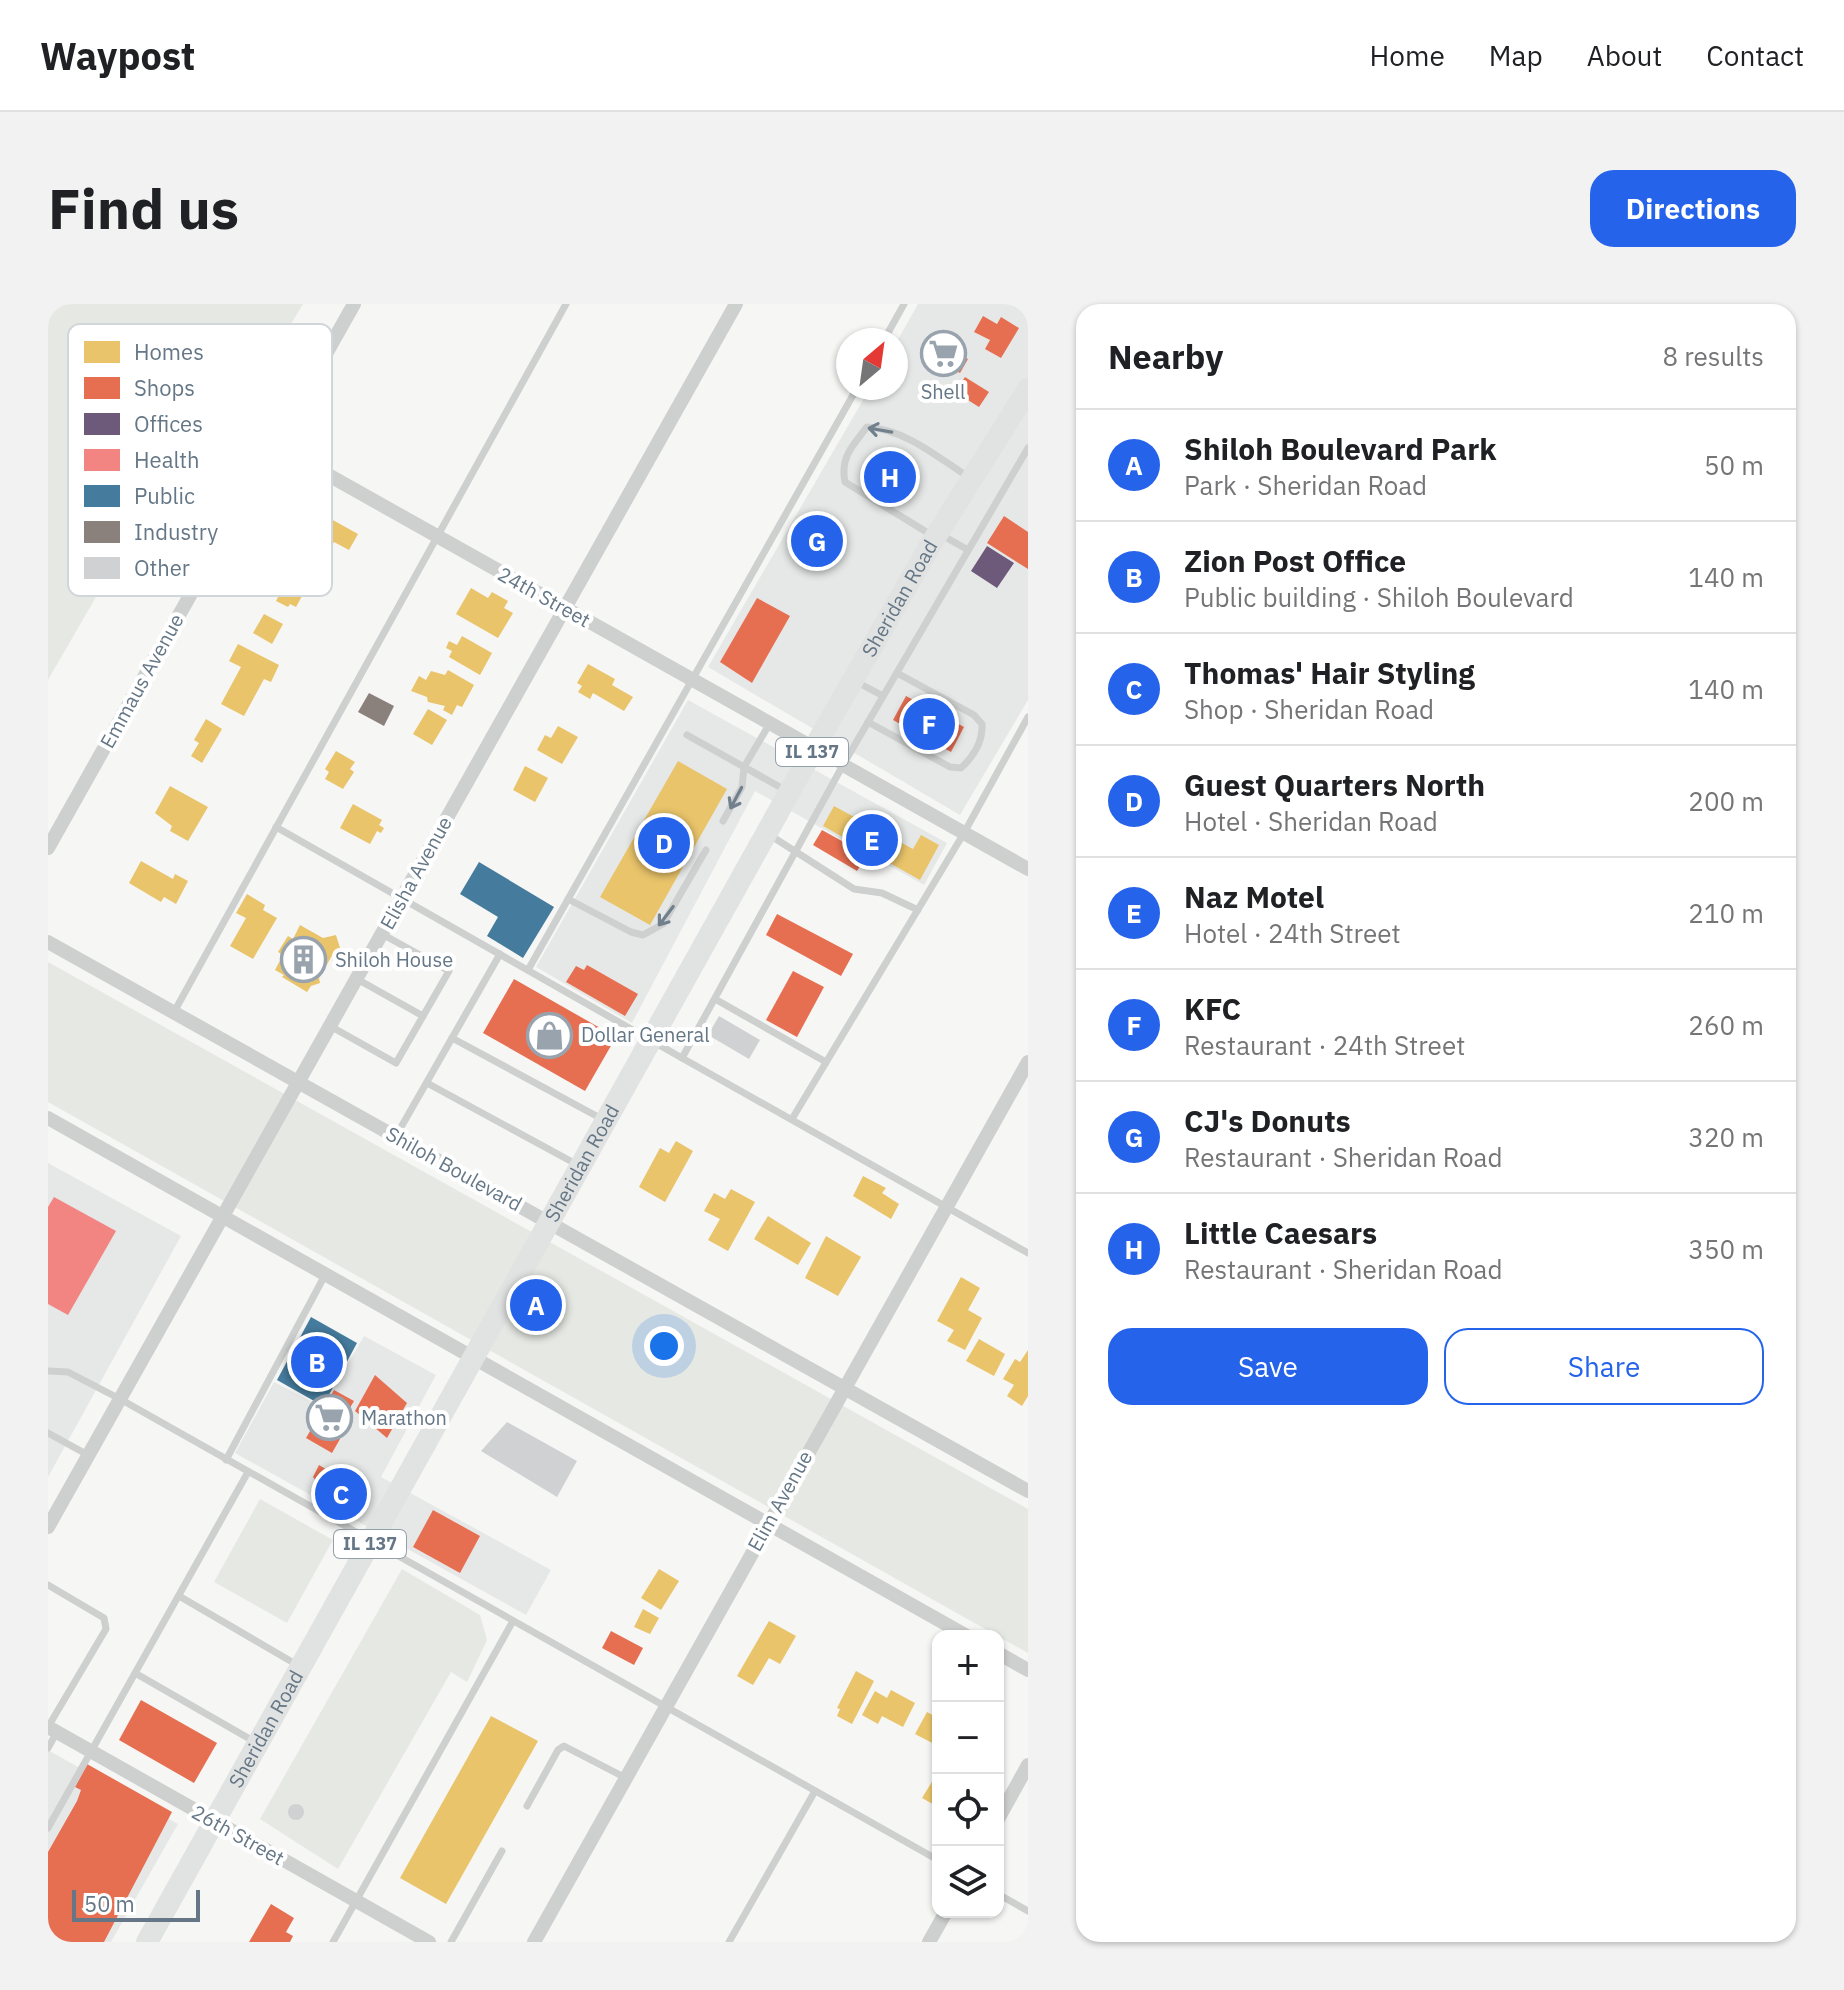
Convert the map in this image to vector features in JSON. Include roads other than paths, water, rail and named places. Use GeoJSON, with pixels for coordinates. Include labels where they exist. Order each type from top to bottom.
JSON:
{"type":"FeatureCollection","features":[{"type":"Feature","properties":{"kind":"main road","name":"Sheridan Road"},"geometry":{"type":"LineString","coordinates":[[147,1942],[789,792],[937,536],[1028,389]]}},
{"type":"Feature","properties":{"kind":"street","name":"Emmaus Avenue"},"geometry":{"type":"LineString","coordinates":[[332,343],[354,304]]}},
{"type":"Feature","properties":{"kind":"street","name":"Elisha Avenue"},"geometry":{"type":"LineString","coordinates":[[48,1527],[736,304]]}},
{"type":"Feature","properties":{"kind":"street","name":"24th Street"},"geometry":{"type":"LineString","coordinates":[[332,477],[814,748]]}},
{"type":"Feature","properties":{"kind":"street","name":"Emmaus Avenue"},"geometry":{"type":"LineString","coordinates":[[48,848],[190,596]]}},
{"type":"Feature","properties":{"kind":"street"},"geometry":{"type":"LineString","coordinates":[[843,765],[1028,869]]}},
{"type":"Feature","properties":{"kind":"street","name":"Shiloh Boulevard"},"geometry":{"type":"LineString","coordinates":[[48,942],[1028,1491]]}},
{"type":"Feature","properties":{"kind":"street","name":"Elim Avenue"},"geometry":{"type":"LineString","coordinates":[[534,1942],[1028,1062]]}},
{"type":"Feature","properties":{"kind":"street"},"geometry":{"type":"LineString","coordinates":[[48,1118],[956,1630]]}},
{"type":"Feature","properties":{"kind":"street"},"geometry":{"type":"LineString","coordinates":[[1004,1656],[1028,1670]]}},
{"type":"Feature","properties":{"kind":"street","name":"26th Street"},"geometry":{"type":"LineString","coordinates":[[53,1730],[429,1942]]}},
{"type":"Feature","properties":{"kind":"street"},"geometry":{"type":"LineString","coordinates":[[1004,1808],[1028,1765]]}},
{"type":"Feature","properties":{"kind":"street"},"geometry":{"type":"LineString","coordinates":[[929,1942],[943,1918]]}},
{"type":"Feature","properties":{"kind":"lane"},"geometry":{"type":"LineString","coordinates":[[174,1012],[566,304]]}},
{"type":"Feature","properties":{"kind":"lane"},"geometry":{"type":"LineString","coordinates":[[891,328],[904,304]]}},
{"type":"Feature","properties":{"kind":"lane"},"geometry":{"type":"LineString","coordinates":[[528,970],[850,400]]}},
{"type":"Feature","properties":{"kind":"lane"},"geometry":{"type":"LineString","coordinates":[[968,550],[937,536],[845,482],[842,466],[867,427],[881,428],[915,440],[972,479]]}},
{"type":"Feature","properties":{"kind":"lane"},"geometry":{"type":"LineString","coordinates":[[682,1058],[843,765],[1028,448]]}},
{"type":"Feature","properties":{"kind":"lane"},"geometry":{"type":"LineString","coordinates":[[868,722],[950,767],[961,768],[976,750],[982,736],[982,724],[974,715],[897,673]]}},
{"type":"Feature","properties":{"kind":"lane"},"geometry":{"type":"LineString","coordinates":[[853,680],[883,696]]}},
{"type":"Feature","properties":{"kind":"lane"},"geometry":{"type":"LineString","coordinates":[[792,1119],[964,833],[1028,717]]}},
{"type":"Feature","properties":{"kind":"lane"},"geometry":{"type":"LineString","coordinates":[[723,821],[742,787],[744,767],[770,723]]}},
{"type":"Feature","properties":{"kind":"lane"},"geometry":{"type":"LineString","coordinates":[[687,735],[789,792]]}},
{"type":"Feature","properties":{"kind":"lane"},"geometry":{"type":"LineString","coordinates":[[276,827],[1028,1253]]}},
{"type":"Feature","properties":{"kind":"lane"},"geometry":{"type":"LineString","coordinates":[[766,833],[854,889],[882,893],[918,910]]}},
{"type":"Feature","properties":{"kind":"lane"},"geometry":{"type":"LineString","coordinates":[[568,899],[631,932],[643,935],[663,924],[706,850]]}},
{"type":"Feature","properties":{"kind":"lane"},"geometry":{"type":"LineString","coordinates":[[330,1026],[396,1063],[449,971],[382,934]]}},
{"type":"Feature","properties":{"kind":"lane"},"geometry":{"type":"LineString","coordinates":[[396,1137],[500,954]]}},
{"type":"Feature","properties":{"kind":"lane"},"geometry":{"type":"LineString","coordinates":[[357,979],[423,1016]]}},
{"type":"Feature","properties":{"kind":"lane"},"geometry":{"type":"LineString","coordinates":[[715,999],[826,1062]]}},
{"type":"Feature","properties":{"kind":"lane"},"geometry":{"type":"LineString","coordinates":[[452,1038],[606,1121]]}},
{"type":"Feature","properties":{"kind":"lane"},"geometry":{"type":"LineString","coordinates":[[427,1083],[581,1167]]}},
{"type":"Feature","properties":{"kind":"lane"},"geometry":{"type":"LineString","coordinates":[[226,1460],[325,1274]]}},
{"type":"Feature","properties":{"kind":"lane"},"geometry":{"type":"LineString","coordinates":[[49,1371],[68,1372],[120,1399],[932,1857]]}},
{"type":"Feature","properties":{"kind":"lane"},"geometry":{"type":"LineString","coordinates":[[48,1433],[88,1455]]}},
{"type":"Feature","properties":{"kind":"lane"},"geometry":{"type":"LineString","coordinates":[[48,1828],[248,1472]]}},
{"type":"Feature","properties":{"kind":"lane"},"geometry":{"type":"LineString","coordinates":[[48,1585],[104,1618],[106,1629],[53,1730],[48,1748]]}},
{"type":"Feature","properties":{"kind":"lane"},"geometry":{"type":"LineString","coordinates":[[179,1596],[301,1667]]}},
{"type":"Feature","properties":{"kind":"lane"},"geometry":{"type":"LineString","coordinates":[[333,1942],[513,1621]]}},
{"type":"Feature","properties":{"kind":"lane"},"geometry":{"type":"LineString","coordinates":[[135,1673],[258,1744]]}},
{"type":"Feature","properties":{"kind":"lane"},"geometry":{"type":"LineString","coordinates":[[527,1806],[558,1750],[564,1746],[626,1778]]}},
{"type":"Feature","properties":{"kind":"lane"},"geometry":{"type":"LineString","coordinates":[[729,1942],[815,1791]]}},
{"type":"Feature","properties":{"kind":"lane"},"geometry":{"type":"LineString","coordinates":[[451,1942],[502,1851]]}},
{"type":"Feature","properties":{"kind":"lane"},"geometry":{"type":"LineString","coordinates":[[1004,1897],[1028,1911]]}},
{"type":"Feature","properties":{"kind":"place","name":"Shell"},"geometry":{"type":"Point","coordinates":[943,353]}},
{"type":"Feature","properties":{"kind":"place","name":"Little Caesars"},"geometry":{"type":"Point","coordinates":[890,477]}},
{"type":"Feature","properties":{"kind":"place","name":"CJ's Donuts"},"geometry":{"type":"Point","coordinates":[817,541]}},
{"type":"Feature","properties":{"kind":"place","name":"KFC"},"geometry":{"type":"Point","coordinates":[929,724]}},
{"type":"Feature","properties":{"kind":"place","name":"Naz Motel"},"geometry":{"type":"Point","coordinates":[872,840]}},
{"type":"Feature","properties":{"kind":"place","name":"Guest Quarters North"},"geometry":{"type":"Point","coordinates":[664,843]}},
{"type":"Feature","properties":{"kind":"place","name":"Shiloh House"},"geometry":{"type":"Point","coordinates":[304,960]}},
{"type":"Feature","properties":{"kind":"place","name":"Dollar General"},"geometry":{"type":"Point","coordinates":[550,1035]}},
{"type":"Feature","properties":{"kind":"place","name":"Shiloh Boulevard Park"},"geometry":{"type":"Point","coordinates":[536,1305]}},
{"type":"Feature","properties":{"kind":"place","name":"Zion Post Office"},"geometry":{"type":"Point","coordinates":[317,1362]}},
{"type":"Feature","properties":{"kind":"place","name":"Marathon"},"geometry":{"type":"Point","coordinates":[330,1418]}},
{"type":"Feature","properties":{"kind":"place","name":"Thomas' Hair Styling"},"geometry":{"type":"Point","coordinates":[341,1494]}}]}
